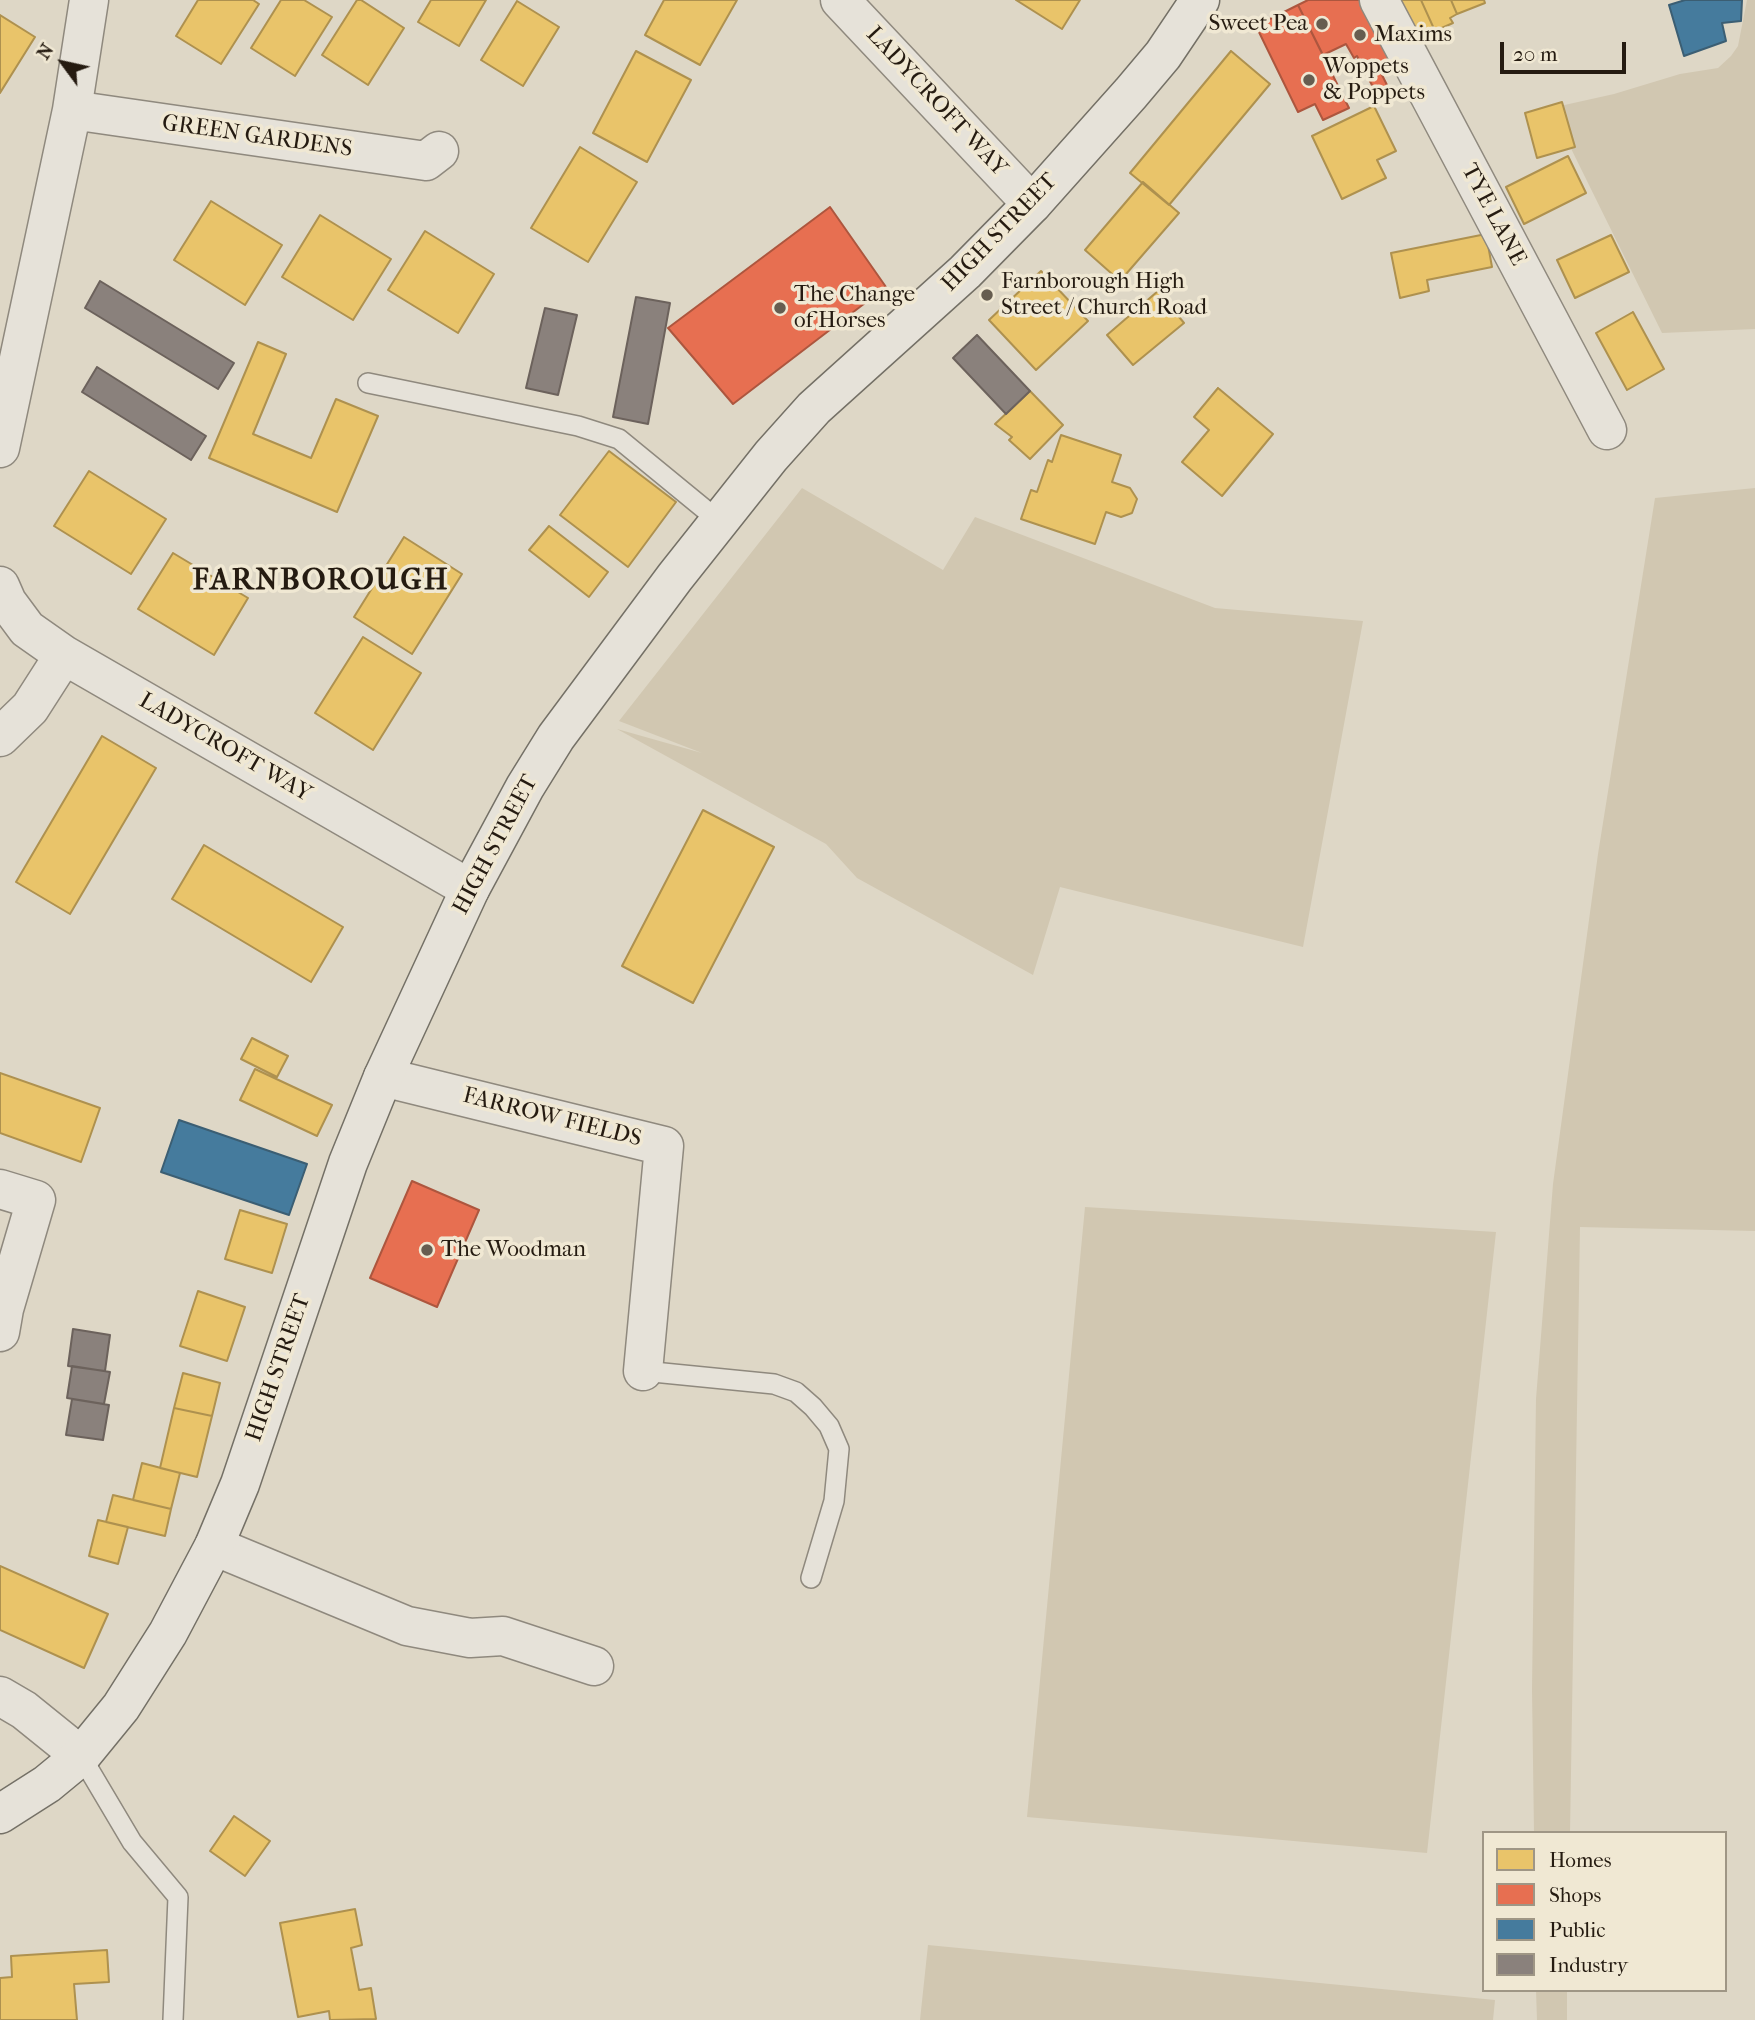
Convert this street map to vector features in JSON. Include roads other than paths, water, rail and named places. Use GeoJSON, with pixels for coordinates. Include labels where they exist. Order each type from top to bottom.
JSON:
{"type":"FeatureCollection","features":[{"type":"Feature","properties":{"kind":"street"},"geometry":{"type":"LineString","coordinates":[[0,448],[72,110],[89,0]]}},
{"type":"Feature","properties":{"kind":"street","name":"LADYCROFT WAY"},"geometry":{"type":"LineString","coordinates":[[840,0],[1032,204]]}},
{"type":"Feature","properties":{"kind":"street","name":"HIGH STREET"},"geometry":{"type":"LineString","coordinates":[[0,1814],[47,1784],[80,1756],[128,1697],[168,1633],[214,1546],[240,1484],[348,1163],[383,1077],[470,889],[525,787],[556,737],[719,521],[814,408],[965,272],[1032,204],[1139,84],[1178,34],[1200,0]]}},
{"type":"Feature","properties":{"kind":"street","name":"TYE LANE"},"geometry":{"type":"LineString","coordinates":[[1379,0],[1606,430]]}},
{"type":"Feature","properties":{"kind":"street","name":"GREEN GARDENS"},"geometry":{"type":"LineString","coordinates":[[72,110],[426,161],[439,151]]}},
{"type":"Feature","properties":{"kind":"street","name":"LADYCROFT WAY"},"geometry":{"type":"LineString","coordinates":[[0,586],[7,602],[27,629],[64,655],[470,889]]}},
{"type":"Feature","properties":{"kind":"street"},"geometry":{"type":"LineString","coordinates":[[0,737],[30,708],[64,655]]}},
{"type":"Feature","properties":{"kind":"street","name":"FARROW FIELDS"},"geometry":{"type":"LineString","coordinates":[[383,1077],[664,1146],[643,1371]]}},
{"type":"Feature","properties":{"kind":"street"},"geometry":{"type":"LineString","coordinates":[[0,1189],[36,1200],[4,1309],[0,1332]]}},
{"type":"Feature","properties":{"kind":"street"},"geometry":{"type":"LineString","coordinates":[[214,1546],[407,1626],[470,1638],[503,1636],[594,1666]]}},
{"type":"Feature","properties":{"kind":"street"},"geometry":{"type":"LineString","coordinates":[[0,1696],[24,1710],[80,1756]]}},
{"type":"Feature","properties":{"kind":"lane"},"geometry":{"type":"LineString","coordinates":[[368,383],[578,426],[619,439],[719,521]]}},
{"type":"Feature","properties":{"kind":"lane"},"geometry":{"type":"LineString","coordinates":[[643,1371],[774,1384],[796,1392],[830,1426],[839,1449],[834,1502],[811,1578]]}},
{"type":"Feature","properties":{"kind":"lane"},"geometry":{"type":"LineString","coordinates":[[80,1756],[132,1842],[178,1897],[173,2020]]}},
{"type":"Feature","properties":{"kind":"place","name":"Sweet Pea"},"geometry":{"type":"Point","coordinates":[1322,24]}},
{"type":"Feature","properties":{"kind":"place","name":"Maxims"},"geometry":{"type":"Point","coordinates":[1360,35]}},
{"type":"Feature","properties":{"kind":"place","name":"Woppets & Poppets"},"geometry":{"type":"Point","coordinates":[1309,80]}},
{"type":"Feature","properties":{"kind":"place","name":"Farnborough High Street / Church Road"},"geometry":{"type":"Point","coordinates":[987,295]}},
{"type":"Feature","properties":{"kind":"place","name":"The Change of Horses"},"geometry":{"type":"Point","coordinates":[780,308]}},
{"type":"Feature","properties":{"kind":"place","name":"The Woodman"},"geometry":{"type":"Point","coordinates":[427,1250]}},
{"type":"Feature","properties":{"kind":"district","name":"FARNBOROUGH"},"geometry":{"type":"Point","coordinates":[321,582]}}]}
